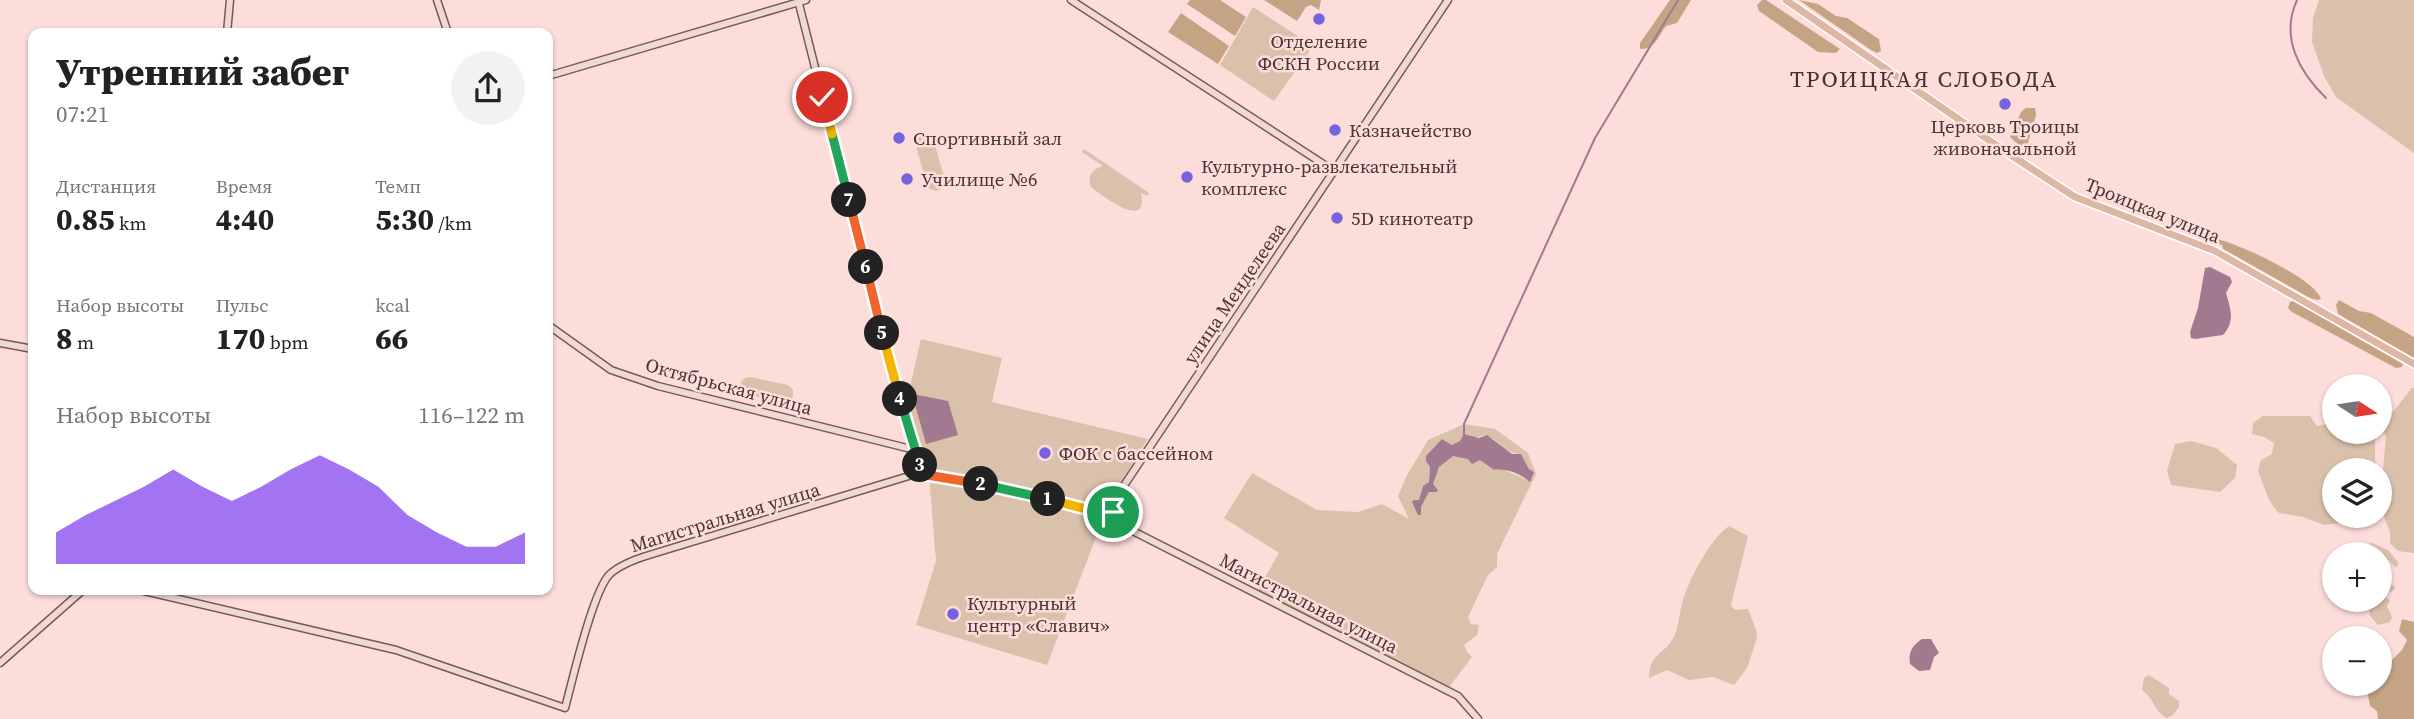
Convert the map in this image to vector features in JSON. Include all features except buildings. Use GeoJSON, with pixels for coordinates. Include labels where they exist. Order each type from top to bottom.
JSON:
{"type":"FeatureCollection","features":[{"type":"Feature","properties":{"kind":"main road"},"geometry":{"type":"LineString","coordinates":[[227,28],[230,0]]}},
{"type":"Feature","properties":{"kind":"main road"},"geometry":{"type":"LineString","coordinates":[[437,0],[446,28]]}},
{"type":"Feature","properties":{"kind":"main road"},"geometry":{"type":"LineString","coordinates":[[553,74],[806,0]]}},
{"type":"Feature","properties":{"kind":"main road"},"geometry":{"type":"LineString","coordinates":[[1071,0],[1334,171]]}},
{"type":"Feature","properties":{"kind":"main road","name":"улица Менделеева"},"geometry":{"type":"LineString","coordinates":[[1116,498],[1448,0]]}},
{"type":"Feature","properties":{"kind":"main road","name":"Троицкая улица"},"geometry":{"type":"LineString","coordinates":[[1786,0],[2075,197],[2215,251],[2414,364]]}},
{"type":"Feature","properties":{"kind":"main road"},"geometry":{"type":"LineString","coordinates":[[798,1],[881,329],[922,472],[1090,510],[1110,508],[1119,524]]}},
{"type":"Feature","properties":{"kind":"main road","name":"Октябрьская улица"},"geometry":{"type":"LineString","coordinates":[[553,329],[611,370],[658,386],[915,450]]}},
{"type":"Feature","properties":{"kind":"main road"},"geometry":{"type":"LineString","coordinates":[[0,343],[28,348]]}},
{"type":"Feature","properties":{"kind":"main road","name":"Магистральная улица"},"geometry":{"type":"LineString","coordinates":[[161,595],[396,650],[565,709],[595,605],[610,575],[632,561],[649,555],[922,472]]}},
{"type":"Feature","properties":{"kind":"main road"},"geometry":{"type":"LineString","coordinates":[[1099,518],[1098,512],[1116,498]]}},
{"type":"Feature","properties":{"kind":"main road"},"geometry":{"type":"LineString","coordinates":[[1090,510],[1103,522],[1109,522],[1116,498]]}},
{"type":"Feature","properties":{"kind":"main road","name":"Магистральная улица"},"geometry":{"type":"LineString","coordinates":[[1109,522],[1119,524],[1458,696],[1478,719]]}},
{"type":"Feature","properties":{"kind":"main road"},"geometry":{"type":"LineString","coordinates":[[0,663],[77,595]]}},
{"type":"Feature","properties":{"kind":"shaded area"},"geometry":{"type":"Polygon","coordinates":[[[1190,0],[1220,0],[1246,17],[1235,36],[1187,4],[1190,0]]]}},
{"type":"Feature","properties":{"kind":"shaded area"},"geometry":{"type":"Polygon","coordinates":[[[1264,0],[1321,0],[1319,10],[1311,5],[1306,7],[1297,21],[1264,0]]]}},
{"type":"Feature","properties":{"kind":"shaded area"},"geometry":{"type":"Polygon","coordinates":[[[1670,0],[1691,0],[1677,23],[1666,26],[1650,47],[1640,49],[1640,43],[1670,0]]]}},
{"type":"Feature","properties":{"kind":"shaded area"},"geometry":{"type":"Polygon","coordinates":[[[1766,0],[1840,49],[1836,53],[1818,52],[1759,11],[1757,5],[1766,0]]]}},
{"type":"Feature","properties":{"kind":"shaded area"},"geometry":{"type":"Polygon","coordinates":[[[1799,0],[1818,4],[1836,16],[1847,18],[1879,39],[1881,51],[1877,53],[1871,50],[1799,0]]]}},
{"type":"Feature","properties":{"kind":"shaded area"},"geometry":{"type":"Polygon","coordinates":[[[2319,0],[2414,0],[2414,153],[2336,97],[2324,76],[2312,42],[2313,18],[2319,0]]]}},
{"type":"Feature","properties":{"kind":"shaded area"},"geometry":{"type":"Polygon","coordinates":[[[1253,7],[1313,46],[1274,101],[1220,65],[1253,7]]]}},
{"type":"Feature","properties":{"kind":"shaded area"},"geometry":{"type":"Polygon","coordinates":[[[1181,13],[1229,46],[1218,64],[1168,32],[1181,13]]]}},
{"type":"Feature","properties":{"kind":"shaded area"},"geometry":{"type":"Polygon","coordinates":[[[2026,108],[2035,108],[2036,115],[2027,146],[2021,147],[2010,137],[2021,112],[2026,108]]]}},
{"type":"Feature","properties":{"kind":"shaded area"},"geometry":{"type":"Polygon","coordinates":[[[924,133],[933,138],[945,180],[944,187],[937,191],[927,185],[915,143],[917,136],[924,133]]]}},
{"type":"Feature","properties":{"kind":"shaded area"},"geometry":{"type":"Polygon","coordinates":[[[1084,149],[1149,193],[1147,196],[1141,193],[1142,204],[1138,210],[1124,208],[1092,188],[1091,174],[1103,166],[1082,152],[1084,149]]]}},
{"type":"Feature","properties":{"kind":"shaded area"},"geometry":{"type":"Polygon","coordinates":[[[2216,239],[2257,254],[2291,272],[2316,291],[2321,299],[2310,298],[2223,249],[2222,245],[2214,243],[2216,239]]]}},
{"type":"Feature","properties":{"kind":"shaded area"},"geometry":{"type":"Polygon","coordinates":[[[2210,267],[2230,277],[2232,282],[2226,293],[2230,325],[2223,335],[2195,339],[2191,338],[2190,332],[2198,308],[2205,268],[2210,267]]]}},
{"type":"Feature","properties":{"kind":"shaded area"},"geometry":{"type":"Polygon","coordinates":[[[2339,300],[2359,311],[2371,313],[2414,337],[2414,358],[2338,314],[2336,305],[2339,300]]]}},
{"type":"Feature","properties":{"kind":"shaded area"},"geometry":{"type":"Polygon","coordinates":[[[2293,301],[2403,364],[2402,367],[2396,368],[2292,312],[2288,308],[2293,301]]]}},
{"type":"Feature","properties":{"kind":"shaded area"},"geometry":{"type":"Polygon","coordinates":[[[921,339],[1002,358],[992,402],[1148,439],[1115,488],[1097,502],[1087,504],[933,469],[927,464],[907,400],[921,339]]]}},
{"type":"Feature","properties":{"kind":"shaded area"},"geometry":{"type":"Polygon","coordinates":[[[750,377],[788,385],[793,390],[793,397],[784,402],[750,395],[741,388],[741,383],[750,377]]]}},
{"type":"Feature","properties":{"kind":"shaded area"},"geometry":{"type":"Polygon","coordinates":[[[2414,388],[2414,553],[2398,551],[2390,542],[2392,458],[2384,458],[2385,444],[2392,444],[2392,413],[2414,388]]]}},
{"type":"Feature","properties":{"kind":"shaded area"},"geometry":{"type":"Polygon","coordinates":[[[918,395],[948,401],[958,435],[926,444],[913,397],[918,395]]]}},
{"type":"Feature","properties":{"kind":"shaded area"},"geometry":{"type":"Polygon","coordinates":[[[2263,416],[2310,416],[2317,426],[2322,425],[2322,444],[2375,444],[2375,458],[2322,458],[2322,524],[2303,517],[2279,513],[2268,498],[2258,471],[2261,460],[2272,454],[2274,443],[2252,434],[2253,423],[2263,416]]]}},
{"type":"Feature","properties":{"kind":"shaded area"},"geometry":{"type":"Polygon","coordinates":[[[1464,424],[1495,429],[1528,453],[1536,474],[1497,554],[1497,567],[1488,575],[1468,617],[1471,624],[1479,625],[1477,635],[1464,645],[1472,657],[1447,690],[1258,590],[1279,553],[1224,518],[1252,473],[1317,510],[1358,512],[1382,504],[1409,519],[1398,496],[1428,440],[1464,424]],[[1485,435],[1452,445],[1443,439],[1430,467],[1429,482],[1423,486],[1419,500],[1414,500],[1421,514],[1421,507],[1429,492],[1437,492],[1438,489],[1432,484],[1439,467],[1452,456],[1480,460],[1494,470],[1502,469],[1528,480],[1532,471],[1521,454],[1511,452],[1485,435]]]}},
{"type":"Feature","properties":{"kind":"shaded area"},"geometry":{"type":"Polygon","coordinates":[[[1464,434],[1479,438],[1487,435],[1512,454],[1521,454],[1529,469],[1534,472],[1530,482],[1513,472],[1494,470],[1480,460],[1472,464],[1468,459],[1453,456],[1439,467],[1433,484],[1438,490],[1429,492],[1421,507],[1421,515],[1418,515],[1412,502],[1419,500],[1423,486],[1429,482],[1430,467],[1426,456],[1442,439],[1452,445],[1460,441],[1464,434]]]}},
{"type":"Feature","properties":{"kind":"shaded area"},"geometry":{"type":"Polygon","coordinates":[[[2191,441],[2216,448],[2237,465],[2235,478],[2220,492],[2171,485],[2167,471],[2175,444],[2191,441]]]}},
{"type":"Feature","properties":{"kind":"shaded area"},"geometry":{"type":"Polygon","coordinates":[[[929,476],[1087,510],[1098,519],[1098,532],[1047,665],[916,625],[936,561],[929,476]]]}},
{"type":"Feature","properties":{"kind":"shaded area"},"geometry":{"type":"Polygon","coordinates":[[[1729,526],[1748,536],[1731,605],[1735,610],[1748,609],[1756,630],[1757,638],[1747,668],[1734,685],[1713,677],[1689,680],[1667,670],[1649,678],[1655,658],[1674,637],[1690,581],[1708,549],[1729,526]]]}},
{"type":"Feature","properties":{"kind":"shaded area"},"geometry":{"type":"Polygon","coordinates":[[[2392,555],[2399,563],[2396,568],[2392,564],[2392,555]]]}},
{"type":"Feature","properties":{"kind":"shaded area"},"geometry":{"type":"Polygon","coordinates":[[[2369,612],[2390,612],[2392,617],[2390,622],[2378,625],[2369,612]]]}},
{"type":"Feature","properties":{"kind":"shaded area"},"geometry":{"type":"Polygon","coordinates":[[[2402,619],[2414,622],[2414,719],[2378,719],[2377,711],[2370,706],[2368,696],[2392,696],[2392,660],[2407,640],[2399,631],[2402,619]]]}},
{"type":"Feature","properties":{"kind":"shaded area"},"geometry":{"type":"Polygon","coordinates":[[[1922,639],[1931,639],[1939,653],[1934,657],[1930,670],[1919,671],[1910,664],[1910,653],[1922,639]]]}},
{"type":"Feature","properties":{"kind":"shaded area"},"geometry":{"type":"Polygon","coordinates":[[[2149,675],[2169,688],[2169,694],[2179,701],[2179,707],[2172,716],[2166,718],[2162,715],[2142,690],[2144,678],[2149,675]]]}},
{"type":"Feature","properties":{"kind":"waterway"},"geometry":{"type":"LineString","coordinates":[[1464,434],[1464,424],[1595,138],[1678,0]]}},
{"type":"Feature","properties":{"kind":"waterway"},"geometry":{"type":"LineString","coordinates":[[2297,0],[2291,27],[2295,53],[2308,77],[2326,98]]}},
{"type":"Feature","properties":{"kind":"place","name":"Отделение ФСКН России"},"geometry":{"type":"Point","coordinates":[1319,19]}},
{"type":"Feature","properties":{"kind":"place","name":"Церковь Троицы живоначальной"},"geometry":{"type":"Point","coordinates":[2005,104]}},
{"type":"Feature","properties":{"kind":"place","name":"Казначейство"},"geometry":{"type":"Point","coordinates":[1335,130]}},
{"type":"Feature","properties":{"kind":"place","name":"Спортивный зал"},"geometry":{"type":"Point","coordinates":[899,138]}},
{"type":"Feature","properties":{"kind":"place","name":"Культурно-развлекательный комплекс"},"geometry":{"type":"Point","coordinates":[1187,177]}},
{"type":"Feature","properties":{"kind":"place","name":"Училище №6"},"geometry":{"type":"Point","coordinates":[907,179]}},
{"type":"Feature","properties":{"kind":"place","name":"5D кинотеатр"},"geometry":{"type":"Point","coordinates":[1337,218]}},
{"type":"Feature","properties":{"kind":"place","name":"ФОК с бассейном"},"geometry":{"type":"Point","coordinates":[1045,453]}},
{"type":"Feature","properties":{"kind":"place","name":"Культурный центр «Славич»"},"geometry":{"type":"Point","coordinates":[953,614]}},
{"type":"Feature","properties":{"kind":"district","name":"ТРОИЦКАЯ СЛОБОДА"},"geometry":{"type":"Point","coordinates":[1924,79]}},
{"type":"Feature","properties":{"kind":"route"},"geometry":{"type":"LineString","coordinates":[[822,97],[902,409],[922,472],[1090,510],[1107,507],[1113,512]]}}]}
